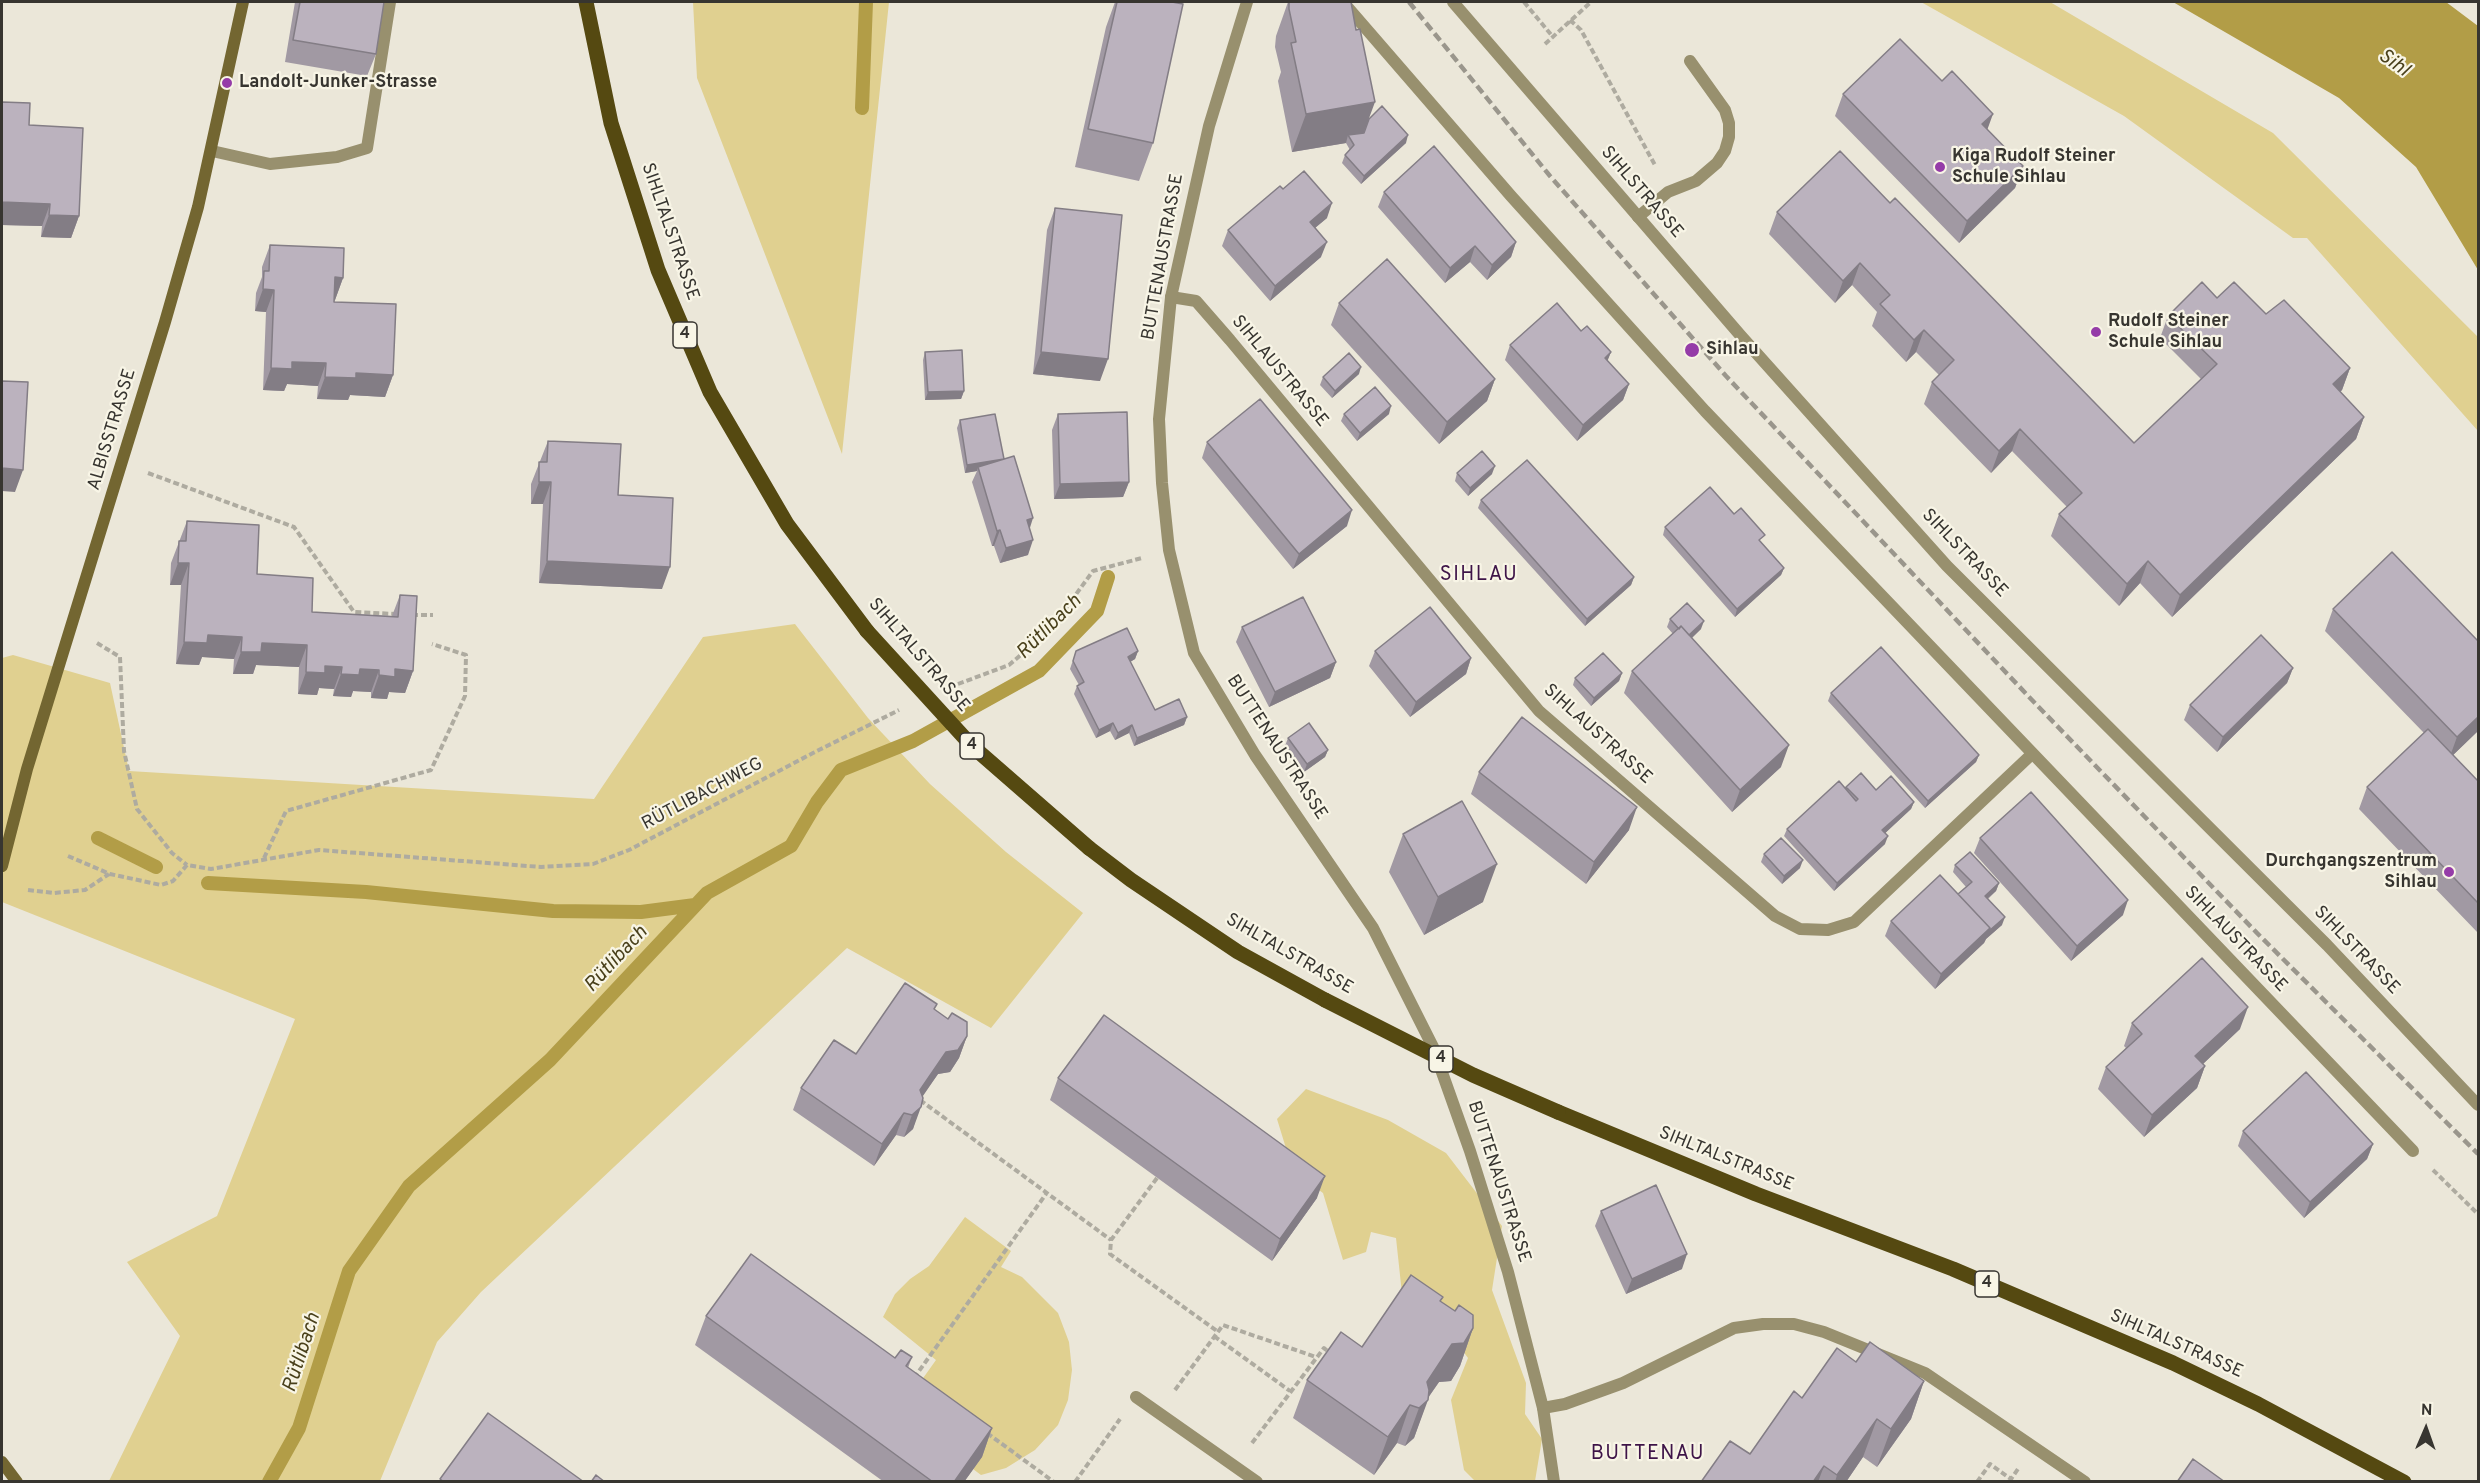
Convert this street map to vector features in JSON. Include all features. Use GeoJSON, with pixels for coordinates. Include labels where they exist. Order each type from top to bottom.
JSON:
{"type":"FeatureCollection","features":[{"type":"Feature","properties":{"kind":"main road","name":"ALBISSTRASSE"},"geometry":{"type":"LineString","coordinates":[[2,866],[27,769],[165,322],[212,151],[243,2]]}},
{"type":"Feature","properties":{"kind":"main road","name":"SIHLTALSTRASSE"},"geometry":{"type":"LineString","coordinates":[[586,2],[611,123],[658,270],[710,392],[787,524],[867,631],[972,746],[1089,848],[1131,880],[1238,951],[1325,1000],[1473,1075],[1756,1194],[1953,1269],[2173,1363],[2258,1404],[2404,1482]]}},
{"type":"Feature","properties":{"kind":"main road"},"geometry":{"type":"LineString","coordinates":[[2,1462],[17,1482]]}},
{"type":"Feature","properties":{"kind":"street"},"geometry":{"type":"LineString","coordinates":[[212,151],[270,164],[337,158],[368,148],[390,2]]}},
{"type":"Feature","properties":{"kind":"street","name":"BUTTENAUSTRASSE"},"geometry":{"type":"LineString","coordinates":[[1246,2],[1209,126],[1171,297],[1160,419],[1162,483],[1169,550],[1194,653],[1255,755],[1373,928],[1433,1047],[1470,1151],[1508,1272],[1543,1408],[1554,1482]]}},
{"type":"Feature","properties":{"kind":"street","name":"SIHLAUSTRASSE"},"geometry":{"type":"LineString","coordinates":[[1343,2],[1511,196],[1705,411],[2413,1151]]}},
{"type":"Feature","properties":{"kind":"street","name":"SIHLSTRASSE"},"geometry":{"type":"LineString","coordinates":[[1453,2],[1741,336],[1947,566],[2318,936],[2478,1105]]}},
{"type":"Feature","properties":{"kind":"street"},"geometry":{"type":"LineString","coordinates":[[1638,217],[1668,192],[1696,182],[1717,163],[1730,137],[1730,123],[1725,110],[1690,61]]}},
{"type":"Feature","properties":{"kind":"street","name":"SIHLAUSTRASSE"},"geometry":{"type":"LineString","coordinates":[[1171,297],[1196,301],[1539,711],[1774,916],[1800,929],[1828,930],[1854,922],[2032,754]]}},
{"type":"Feature","properties":{"kind":"street"},"geometry":{"type":"LineString","coordinates":[[1543,1408],[1565,1404],[1623,1383],[1734,1328],[1763,1324],[1794,1324],[1824,1332],[1925,1373],[2085,1482]]}},
{"type":"Feature","properties":{"kind":"street"},"geometry":{"type":"LineString","coordinates":[[1136,1397],[1257,1482]]}},
{"type":"Feature","properties":{"kind":"path"},"geometry":{"type":"LineString","coordinates":[[1524,2],[1553,37]]}},
{"type":"Feature","properties":{"kind":"path"},"geometry":{"type":"LineString","coordinates":[[1545,44],[1591,2]]}},
{"type":"Feature","properties":{"kind":"path"},"geometry":{"type":"LineString","coordinates":[[1570,20],[1581,30],[1648,149],[1661,177]]}},
{"type":"Feature","properties":{"kind":"path"},"geometry":{"type":"LineString","coordinates":[[147,473],[294,527],[354,612],[434,615]]}},
{"type":"Feature","properties":{"kind":"path"},"geometry":{"type":"LineString","coordinates":[[956,685],[1009,665],[1050,630],[1093,571],[1169,550]]}},
{"type":"Feature","properties":{"kind":"path"},"geometry":{"type":"LineString","coordinates":[[68,856],[110,874],[161,885],[173,881],[187,865],[172,854],[137,809],[124,751],[120,657],[93,641]]}},
{"type":"Feature","properties":{"kind":"path"},"geometry":{"type":"LineString","coordinates":[[263,859],[286,811],[431,770],[465,696],[466,656],[432,644]]}},
{"type":"Feature","properties":{"kind":"path","name":"RÜTLIBACHWEG"},"geometry":{"type":"LineString","coordinates":[[187,865],[211,869],[319,850],[541,867],[593,864],[629,850],[904,708]]}},
{"type":"Feature","properties":{"kind":"path"},"geometry":{"type":"LineString","coordinates":[[28,890],[54,893],[85,890],[110,874]]}},
{"type":"Feature","properties":{"kind":"path"},"geometry":{"type":"LineString","coordinates":[[920,1100],[1111,1240]]}},
{"type":"Feature","properties":{"kind":"path"},"geometry":{"type":"LineString","coordinates":[[2413,1151],[2478,1214]]}},
{"type":"Feature","properties":{"kind":"path"},"geometry":{"type":"LineString","coordinates":[[1157,1178],[1111,1240],[1110,1248],[1113,1257],[1290,1391]]}},
{"type":"Feature","properties":{"kind":"path"},"geometry":{"type":"LineString","coordinates":[[922,1386],[913,1379],[1046,1194]]}},
{"type":"Feature","properties":{"kind":"path"},"geometry":{"type":"LineString","coordinates":[[1159,1413],[1223,1325],[1316,1357]]}},
{"type":"Feature","properties":{"kind":"path"},"geometry":{"type":"LineString","coordinates":[[1236,1466],[1324,1347],[1332,1354]]}},
{"type":"Feature","properties":{"kind":"path"},"geometry":{"type":"LineString","coordinates":[[1075,1482],[1136,1397]]}},
{"type":"Feature","properties":{"kind":"path"},"geometry":{"type":"LineString","coordinates":[[979,1427],[1054,1482]]}},
{"type":"Feature","properties":{"kind":"path"},"geometry":{"type":"LineString","coordinates":[[1977,1482],[1990,1464],[2011,1479]]}},
{"type":"Feature","properties":{"kind":"shaded area"},"geometry":{"type":"Polygon","coordinates":[[[693,2],[889,2],[842,454],[697,78],[693,2]]]}},
{"type":"Feature","properties":{"kind":"shaded area"},"geometry":{"type":"Polygon","coordinates":[[[1921,2],[2050,2],[2273,133],[2478,337],[2478,431],[2307,238],[2293,238],[2124,116],[1921,2]]]}},
{"type":"Feature","properties":{"kind":"shaded area"},"geometry":{"type":"Polygon","coordinates":[[[795,624],[868,718],[930,784],[1006,852],[1083,913],[991,1028],[847,948],[481,1292],[437,1342],[380,1481],[109,1481],[180,1336],[127,1262],[217,1216],[295,1019],[2,902],[2,658],[13,655],[110,683],[129,771],[594,799],[703,637],[795,624]]]}},
{"type":"Feature","properties":{"kind":"shaded area"},"geometry":{"type":"Polygon","coordinates":[[[1306,1089],[1388,1120],[1446,1153],[1502,1226],[1492,1290],[1526,1383],[1525,1414],[1542,1439],[1535,1481],[1475,1481],[1464,1470],[1451,1400],[1468,1358],[1454,1339],[1403,1303],[1396,1238],[1371,1232],[1366,1252],[1343,1260],[1323,1193],[1293,1171],[1277,1119],[1306,1089]]]}},
{"type":"Feature","properties":{"kind":"shaded area"},"geometry":{"type":"Polygon","coordinates":[[[965,1217],[1011,1251],[1001,1267],[1022,1277],[1058,1313],[1069,1342],[1072,1370],[1068,1400],[1058,1425],[1035,1450],[1006,1468],[981,1475],[973,1469],[981,1456],[906,1402],[936,1360],[883,1317],[895,1294],[910,1279],[929,1266],[965,1217]]]}},
{"type":"Feature","properties":{"kind":"water","name":"Sihl"},"geometry":{"type":"Polygon","coordinates":[[[2173,2],[2446,2],[2478,26],[2478,270],[2416,167],[2339,98],[2173,2]]]}},
{"type":"Feature","properties":{"kind":"building"},"geometry":{"type":"Polygon","coordinates":[[[300,2],[384,2],[376,54],[293,40],[300,2]]]}},
{"type":"Feature","properties":{"kind":"building"},"geometry":{"type":"Polygon","coordinates":[[[1117,2],[1183,4],[1153,143],[1088,129],[1117,2]]]}},
{"type":"Feature","properties":{"kind":"building"},"geometry":{"type":"Polygon","coordinates":[[[1289,2],[1351,2],[1356,30],[1360,29],[1375,102],[1306,114],[1291,43],[1296,42],[1289,2]]]}},
{"type":"Feature","properties":{"kind":"building","name":"Kiga Rudolf Steiner Schule Sihlau"},"geometry":{"type":"Polygon","coordinates":[[[1900,39],[1942,81],[1952,71],[1993,114],[1982,124],[2023,166],[1967,221],[1843,94],[1900,39]]]}},
{"type":"Feature","properties":{"kind":"building"},"geometry":{"type":"Polygon","coordinates":[[[2,102],[30,103],[29,125],[83,128],[79,216],[49,215],[50,204],[2,202],[2,102]]]}},
{"type":"Feature","properties":{"kind":"building"},"geometry":{"type":"Polygon","coordinates":[[[1382,106],[1408,135],[1364,176],[1345,155],[1354,145],[1348,135],[1364,133],[1369,119],[1382,106]]]}},
{"type":"Feature","properties":{"kind":"building"},"geometry":{"type":"Polygon","coordinates":[[[1434,146],[1516,242],[1492,265],[1475,246],[1450,268],[1384,192],[1434,146]]]}},
{"type":"Feature","properties":{"kind":"building","name":"Rudolf Steiner Schule Sihlau"},"geometry":{"type":"Polygon","coordinates":[[[1840,151],[1890,203],[1895,198],[2134,443],[2217,364],[2168,316],[2202,282],[2217,298],[2234,282],[2266,314],[2284,300],[2350,368],[2333,384],[2364,417],[2180,595],[2148,561],[2127,584],[2059,514],[2082,493],[2020,429],[1999,451],[1932,382],[1954,360],[1924,330],[1914,340],[1880,304],[1890,295],[1860,263],[1843,281],[1777,212],[1840,151]]]}},
{"type":"Feature","properties":{"kind":"building"},"geometry":{"type":"Polygon","coordinates":[[[1304,171],[1332,203],[1310,222],[1327,242],[1275,286],[1228,230],[1280,186],[1283,189],[1304,171]]]}},
{"type":"Feature","properties":{"kind":"building"},"geometry":{"type":"Polygon","coordinates":[[[1055,208],[1122,215],[1108,359],[1041,352],[1055,208]]]}},
{"type":"Feature","properties":{"kind":"building"},"geometry":{"type":"Polygon","coordinates":[[[270,245],[344,248],[343,278],[335,277],[334,302],[396,304],[393,375],[356,373],[356,378],[325,377],[326,363],[292,362],[292,369],[271,368],[274,290],[263,289],[264,271],[269,271],[270,245]]]}},
{"type":"Feature","properties":{"kind":"building"},"geometry":{"type":"Polygon","coordinates":[[[1387,259],[1495,379],[1447,422],[1339,303],[1387,259]]]}},
{"type":"Feature","properties":{"kind":"building"},"geometry":{"type":"Polygon","coordinates":[[[1557,303],[1581,331],[1587,326],[1611,352],[1605,358],[1629,384],[1583,425],[1510,345],[1557,303]]]}},
{"type":"Feature","properties":{"kind":"building"},"geometry":{"type":"Polygon","coordinates":[[[962,350],[964,391],[928,392],[925,352],[962,350]]]}},
{"type":"Feature","properties":{"kind":"building"},"geometry":{"type":"Polygon","coordinates":[[[1349,353],[1361,367],[1335,391],[1323,377],[1349,353]]]}},
{"type":"Feature","properties":{"kind":"building"},"geometry":{"type":"Polygon","coordinates":[[[2,381],[28,382],[23,470],[2,468],[2,381]]]}},
{"type":"Feature","properties":{"kind":"building"},"geometry":{"type":"Polygon","coordinates":[[[1375,387],[1391,406],[1360,433],[1344,414],[1375,387]]]}},
{"type":"Feature","properties":{"kind":"building"},"geometry":{"type":"Polygon","coordinates":[[[1260,399],[1352,510],[1299,554],[1207,442],[1260,399]]]}},
{"type":"Feature","properties":{"kind":"building"},"geometry":{"type":"Polygon","coordinates":[[[1127,412],[1129,482],[1060,484],[1058,414],[1127,412]]]}},
{"type":"Feature","properties":{"kind":"building"},"geometry":{"type":"Polygon","coordinates":[[[995,414],[1004,459],[967,465],[960,420],[995,414]]]}},
{"type":"Feature","properties":{"kind":"building"},"geometry":{"type":"Polygon","coordinates":[[[548,441],[621,444],[618,495],[673,498],[670,567],[547,561],[551,482],[539,482],[539,462],[547,462],[548,441]]]}},
{"type":"Feature","properties":{"kind":"building"},"geometry":{"type":"Polygon","coordinates":[[[1482,451],[1495,466],[1470,488],[1457,473],[1482,451]]]}},
{"type":"Feature","properties":{"kind":"building"},"geometry":{"type":"Polygon","coordinates":[[[1014,456],[1033,518],[1027,520],[1033,540],[1006,548],[1000,530],[997,531],[978,467],[1014,456]]]}},
{"type":"Feature","properties":{"kind":"building"},"geometry":{"type":"Polygon","coordinates":[[[1527,460],[1634,577],[1587,619],[1481,500],[1527,460]]]}},
{"type":"Feature","properties":{"kind":"building"},"geometry":{"type":"Polygon","coordinates":[[[1710,487],[1734,514],[1741,508],[1765,535],[1759,540],[1784,568],[1737,609],[1665,527],[1710,487]]]}},
{"type":"Feature","properties":{"kind":"building"},"geometry":{"type":"Polygon","coordinates":[[[187,521],[259,525],[257,574],[313,578],[312,612],[398,617],[400,595],[417,596],[413,671],[395,669],[395,677],[379,675],[379,670],[360,669],[359,675],[341,674],[342,667],[325,666],[325,673],[306,672],[307,645],[262,643],[261,652],[241,652],[242,637],[208,635],[207,643],[184,642],[189,563],[178,563],[179,541],[186,541],[187,521]]]}},
{"type":"Feature","properties":{"kind":"building"},"geometry":{"type":"Polygon","coordinates":[[[2392,552],[2478,641],[2478,717],[2457,737],[2333,609],[2392,552]]]}},
{"type":"Feature","properties":{"kind":"building"},"geometry":{"type":"Polygon","coordinates":[[[1303,597],[1336,662],[1275,692],[1242,627],[1303,597]]]}},
{"type":"Feature","properties":{"kind":"building"},"geometry":{"type":"Polygon","coordinates":[[[1687,603],[1704,621],[1689,635],[1681,626],[1679,629],[1670,619],[1687,603]]]}},
{"type":"Feature","properties":{"kind":"building"},"geometry":{"type":"Polygon","coordinates":[[[1430,607],[1471,658],[1416,702],[1375,651],[1430,607]]]}},
{"type":"Feature","properties":{"kind":"building"},"geometry":{"type":"Polygon","coordinates":[[[1681,626],[1789,745],[1740,790],[1632,671],[1681,626]]]}},
{"type":"Feature","properties":{"kind":"building"},"geometry":{"type":"Polygon","coordinates":[[[1127,628],[1138,651],[1128,657],[1155,710],[1179,699],[1187,717],[1137,738],[1132,725],[1118,733],[1113,723],[1099,730],[1077,686],[1084,682],[1073,661],[1076,651],[1127,628]]]}},
{"type":"Feature","properties":{"kind":"building"},"geometry":{"type":"Polygon","coordinates":[[[2261,635],[2293,668],[2223,737],[2190,705],[2261,635]]]}},
{"type":"Feature","properties":{"kind":"building"},"geometry":{"type":"Polygon","coordinates":[[[1881,647],[1979,755],[1928,801],[1831,693],[1881,647]]]}},
{"type":"Feature","properties":{"kind":"building"},"geometry":{"type":"Polygon","coordinates":[[[1603,653],[1622,673],[1594,698],[1575,678],[1603,653]]]}},
{"type":"Feature","properties":{"kind":"building"},"geometry":{"type":"Polygon","coordinates":[[[1522,717],[1637,807],[1594,862],[1479,772],[1522,717]]]}},
{"type":"Feature","properties":{"kind":"building"},"geometry":{"type":"Polygon","coordinates":[[[1309,723],[1328,750],[1307,764],[1288,738],[1309,723]]]}},
{"type":"Feature","properties":{"kind":"building","name":"Durchgangszentrum Sihlau"},"geometry":{"type":"Polygon","coordinates":[[[2428,729],[2478,781],[2478,903],[2367,787],[2428,729]]]}},
{"type":"Feature","properties":{"kind":"building"},"geometry":{"type":"Polygon","coordinates":[[[1861,773],[1876,790],[1891,776],[1914,802],[1882,830],[1888,836],[1837,883],[1787,829],[1839,781],[1856,801],[1858,799],[1846,787],[1861,773]]]}},
{"type":"Feature","properties":{"kind":"building"},"geometry":{"type":"Polygon","coordinates":[[[2031,792],[2128,900],[2077,946],[1980,838],[2031,792]]]}},
{"type":"Feature","properties":{"kind":"building"},"geometry":{"type":"Polygon","coordinates":[[[1462,801],[1497,864],[1438,897],[1403,834],[1462,801]]]}},
{"type":"Feature","properties":{"kind":"building"},"geometry":{"type":"Polygon","coordinates":[[[1781,838],[1803,860],[1784,876],[1764,854],[1781,838]]]}},
{"type":"Feature","properties":{"kind":"building"},"geometry":{"type":"Polygon","coordinates":[[[1970,852],[1999,883],[1985,896],[2005,917],[1989,931],[1990,928],[1958,894],[1972,882],[1955,865],[1970,852]]]}},
{"type":"Feature","properties":{"kind":"building"},"geometry":{"type":"Polygon","coordinates":[[[1940,875],[1990,928],[1941,974],[1891,921],[1940,875]]]}},
{"type":"Feature","properties":{"kind":"building"},"geometry":{"type":"Polygon","coordinates":[[[2202,958],[2248,1007],[2195,1056],[2205,1066],[2152,1115],[2106,1067],[2142,1034],[2132,1023],[2202,958]]]}},
{"type":"Feature","properties":{"kind":"building"},"geometry":{"type":"Polygon","coordinates":[[[905,983],[937,1004],[934,1009],[948,1019],[952,1013],[967,1022],[967,1036],[958,1050],[946,1052],[920,1090],[923,1098],[921,1107],[912,1115],[904,1113],[882,1144],[801,1088],[834,1040],[856,1054],[905,983]]]}},
{"type":"Feature","properties":{"kind":"building"},"geometry":{"type":"Polygon","coordinates":[[[1104,1015],[1325,1176],[1280,1239],[1058,1078],[1104,1015]]]}},
{"type":"Feature","properties":{"kind":"building"},"geometry":{"type":"Polygon","coordinates":[[[2306,1072],[2373,1144],[2310,1202],[2243,1131],[2306,1072]]]}},
{"type":"Feature","properties":{"kind":"building"},"geometry":{"type":"Polygon","coordinates":[[[1656,1185],[1687,1254],[1632,1279],[1601,1211],[1656,1185]]]}},
{"type":"Feature","properties":{"kind":"building"},"geometry":{"type":"Polygon","coordinates":[[[751,1254],[895,1358],[901,1350],[912,1357],[906,1366],[992,1428],[954,1482],[933,1482],[706,1316],[751,1254]]]}},
{"type":"Feature","properties":{"kind":"building"},"geometry":{"type":"Polygon","coordinates":[[[1411,1275],[1443,1297],[1440,1301],[1455,1311],[1459,1305],[1473,1315],[1473,1328],[1464,1343],[1452,1344],[1427,1382],[1428,1400],[1419,1408],[1410,1405],[1388,1437],[1307,1380],[1341,1332],[1362,1347],[1411,1275]]]}},
{"type":"Feature","properties":{"kind":"building"},"geometry":{"type":"Polygon","coordinates":[[[1870,1342],[1924,1381],[1891,1429],[1877,1419],[1837,1475],[1824,1466],[1813,1482],[1701,1482],[1730,1441],[1750,1454],[1794,1391],[1802,1398],[1837,1348],[1856,1362],[1870,1342]]]}},
{"type":"Feature","properties":{"kind":"building"},"geometry":{"type":"Polygon","coordinates":[[[488,1413],[584,1482],[444,1482],[440,1479],[488,1413]]]}},
{"type":"Feature","properties":{"kind":"building"},"geometry":{"type":"Polygon","coordinates":[[[2193,1459],[2225,1482],[2177,1482],[2193,1459]]]}},
{"type":"Feature","properties":{"kind":"building"},"geometry":{"type":"Polygon","coordinates":[[[596,1475],[605,1482],[591,1482],[596,1475]]]}},
{"type":"Feature","properties":{"kind":"waterway"},"geometry":{"type":"LineString","coordinates":[[862,108],[866,2]]}},
{"type":"Feature","properties":{"kind":"waterway","name":"Rütlibach"},"geometry":{"type":"LineString","coordinates":[[269,1482],[299,1428],[349,1271],[409,1186],[550,1060],[707,893],[791,846],[817,802],[841,770],[913,741],[1039,671],[1097,611],[1108,577]]}},
{"type":"Feature","properties":{"kind":"waterway"},"geometry":{"type":"LineString","coordinates":[[98,838],[156,867]]}},
{"type":"Feature","properties":{"kind":"waterway"},"geometry":{"type":"LineString","coordinates":[[208,883],[366,892],[553,911],[641,912],[695,905]]}},
{"type":"Feature","properties":{"kind":"railway"},"geometry":{"type":"LineString","coordinates":[[1409,2],[1550,176],[1726,376],[2031,699],[2257,933],[2478,1154]]}},
{"type":"Feature","properties":{"kind":"place","name":"Landolt-Junker-Strasse"},"geometry":{"type":"Point","coordinates":[227,83]}},
{"type":"Feature","properties":{"kind":"place","name":"Kiga Rudolf Steiner Schule Sihlau"},"geometry":{"type":"Point","coordinates":[1940,167]}},
{"type":"Feature","properties":{"kind":"place","name":"Rudolf Steiner Schule Sihlau"},"geometry":{"type":"Point","coordinates":[2096,332]}},
{"type":"Feature","properties":{"kind":"place","name":"Sihlau"},"geometry":{"type":"Point","coordinates":[1692,350]}},
{"type":"Feature","properties":{"kind":"place","name":"Durchgangszentrum Sihlau"},"geometry":{"type":"Point","coordinates":[2449,872]}},
{"type":"Feature","properties":{"kind":"district","name":"SIHLAU"},"geometry":{"type":"Point","coordinates":[1479,576]}},
{"type":"Feature","properties":{"kind":"district","name":"BUTTENAU"},"geometry":{"type":"Point","coordinates":[1648,1455]}}]}
